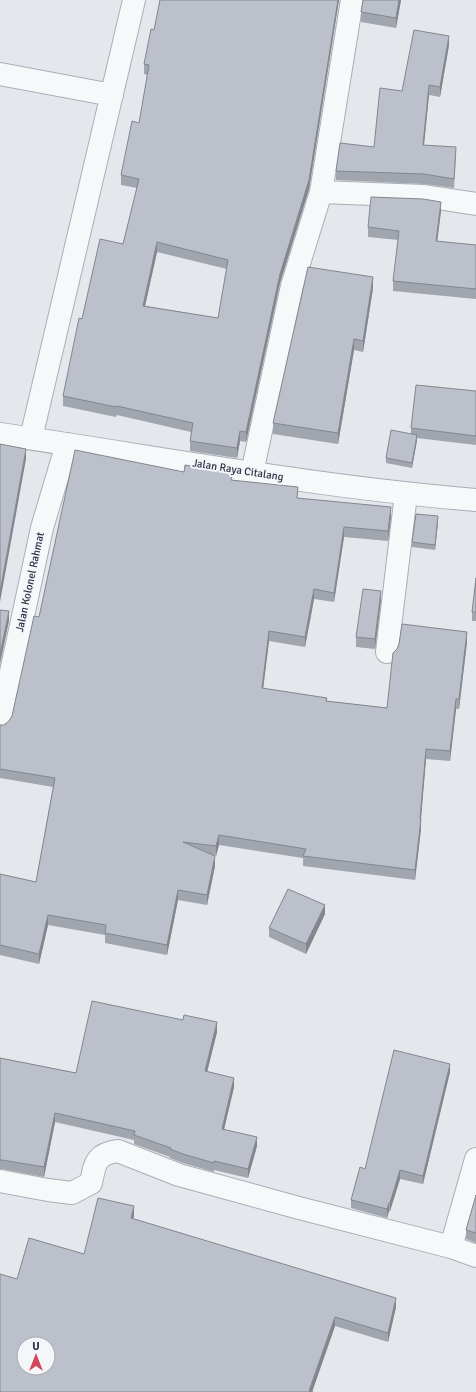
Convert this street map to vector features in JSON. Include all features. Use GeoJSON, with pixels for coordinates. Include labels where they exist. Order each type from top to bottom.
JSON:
{"type":"FeatureCollection","features":[{"type":"Feature","properties":{"kind":"street"},"geometry":{"type":"LineString","coordinates":[[31,438],[134,0]]}},
{"type":"Feature","properties":{"kind":"street"},"geometry":{"type":"LineString","coordinates":[[252,473],[292,286],[321,192],[352,0]]}},
{"type":"Feature","properties":{"kind":"street"},"geometry":{"type":"LineString","coordinates":[[0,74],[112,95]]}},
{"type":"Feature","properties":{"kind":"street"},"geometry":{"type":"LineString","coordinates":[[321,192],[424,196],[476,204]]}},
{"type":"Feature","properties":{"kind":"street","name":"Jalan Raya Citalang"},"geometry":{"type":"LineString","coordinates":[[0,434],[252,473],[406,494],[476,500]]}},
{"type":"Feature","properties":{"kind":"street","name":"Jalan Kolonel Rahmat"},"geometry":{"type":"LineString","coordinates":[[0,723],[42,528],[67,444]]}},
{"type":"Feature","properties":{"kind":"street"},"geometry":{"type":"LineString","coordinates":[[387,652],[406,494]]}},
{"type":"Feature","properties":{"kind":"street"},"geometry":{"type":"LineString","coordinates":[[0,1181],[72,1193],[91,1184],[95,1164],[102,1156],[108,1152],[118,1151],[179,1174],[299,1208],[451,1247],[476,1256]]}},
{"type":"Feature","properties":{"kind":"street"},"geometry":{"type":"LineString","coordinates":[[451,1247],[476,1160]]}},
{"type":"Feature","properties":{"kind":"building"},"geometry":{"type":"Polygon","coordinates":[[[160,0],[338,0],[309,180],[280,274],[246,432],[240,431],[237,448],[190,441],[193,423],[63,396],[79,318],[82,319],[100,239],[123,244],[139,179],[121,175],[132,121],[139,123],[149,65],[144,64],[151,29],[154,30],[160,0]],[[157,242],[143,306],[218,318],[228,260],[157,242]]]}},
{"type":"Feature","properties":{"kind":"building"},"geometry":{"type":"Polygon","coordinates":[[[363,0],[399,0],[396,18],[361,12],[363,0]]]}},
{"type":"Feature","properties":{"kind":"building"},"geometry":{"type":"Polygon","coordinates":[[[414,30],[449,36],[440,87],[429,85],[423,145],[456,147],[454,179],[424,174],[336,171],[340,143],[374,147],[380,88],[402,91],[414,30]]]}},
{"type":"Feature","properties":{"kind":"building"},"geometry":{"type":"Polygon","coordinates":[[[371,197],[423,199],[441,202],[436,241],[476,245],[476,289],[393,281],[399,231],[368,227],[371,197]]]}},
{"type":"Feature","properties":{"kind":"building"},"geometry":{"type":"Polygon","coordinates":[[[308,267],[373,277],[363,341],[354,339],[338,433],[273,423],[308,267]]]}},
{"type":"Feature","properties":{"kind":"building"},"geometry":{"type":"Polygon","coordinates":[[[416,385],[476,391],[476,436],[411,428],[416,385]]]}},
{"type":"Feature","properties":{"kind":"building"},"geometry":{"type":"Polygon","coordinates":[[[391,430],[417,435],[412,463],[386,458],[391,430]]]}},
{"type":"Feature","properties":{"kind":"building"},"geometry":{"type":"Polygon","coordinates":[[[0,444],[26,449],[0,592],[0,444]]]}},
{"type":"Feature","properties":{"kind":"building"},"geometry":{"type":"Polygon","coordinates":[[[75,450],[184,472],[185,465],[233,473],[231,480],[298,487],[297,498],[391,507],[388,531],[344,527],[334,593],[314,589],[305,637],[269,631],[262,688],[327,698],[326,701],[387,708],[393,653],[399,644],[402,624],[467,632],[459,699],[456,699],[450,751],[426,749],[421,819],[415,870],[303,856],[306,849],[219,835],[216,846],[183,842],[215,856],[207,895],[178,890],[167,945],[105,933],[106,925],[48,915],[39,954],[0,945],[0,874],[36,882],[55,778],[0,769],[0,725],[4,725],[12,716],[34,616],[39,617],[75,450]]]}},
{"type":"Feature","properties":{"kind":"building"},"geometry":{"type":"Polygon","coordinates":[[[416,514],[438,516],[435,545],[412,542],[416,514]]]}},
{"type":"Feature","properties":{"kind":"building"},"geometry":{"type":"Polygon","coordinates":[[[476,578],[476,612],[472,612],[476,578]]]}},
{"type":"Feature","properties":{"kind":"building"},"geometry":{"type":"Polygon","coordinates":[[[363,589],[381,591],[375,639],[356,637],[363,589]]]}},
{"type":"Feature","properties":{"kind":"building"},"geometry":{"type":"Polygon","coordinates":[[[0,610],[9,611],[0,654],[0,610]]]}},
{"type":"Feature","properties":{"kind":"building"},"geometry":{"type":"Polygon","coordinates":[[[288,889],[325,905],[306,944],[269,928],[288,889]]]}},
{"type":"Feature","properties":{"kind":"building"},"geometry":{"type":"Polygon","coordinates":[[[92,1001],[183,1020],[184,1015],[217,1022],[205,1071],[234,1078],[222,1129],[257,1137],[248,1169],[214,1161],[214,1163],[183,1154],[170,1149],[171,1148],[134,1135],[135,1131],[55,1113],[44,1167],[0,1160],[0,1058],[76,1073],[92,1001]]]}},
{"type":"Feature","properties":{"kind":"building"},"geometry":{"type":"Polygon","coordinates":[[[394,1050],[450,1064],[423,1176],[400,1170],[387,1209],[351,1200],[360,1167],[365,1169],[394,1050]]]}},
{"type":"Feature","properties":{"kind":"building"},"geometry":{"type":"Polygon","coordinates":[[[476,1195],[476,1233],[466,1230],[476,1195]]]}},
{"type":"Feature","properties":{"kind":"building"},"geometry":{"type":"Polygon","coordinates":[[[98,1198],[134,1206],[131,1218],[396,1298],[388,1333],[335,1317],[309,1391],[313,1392],[0,1392],[0,1274],[17,1279],[29,1238],[84,1254],[98,1198]]]}}]}
